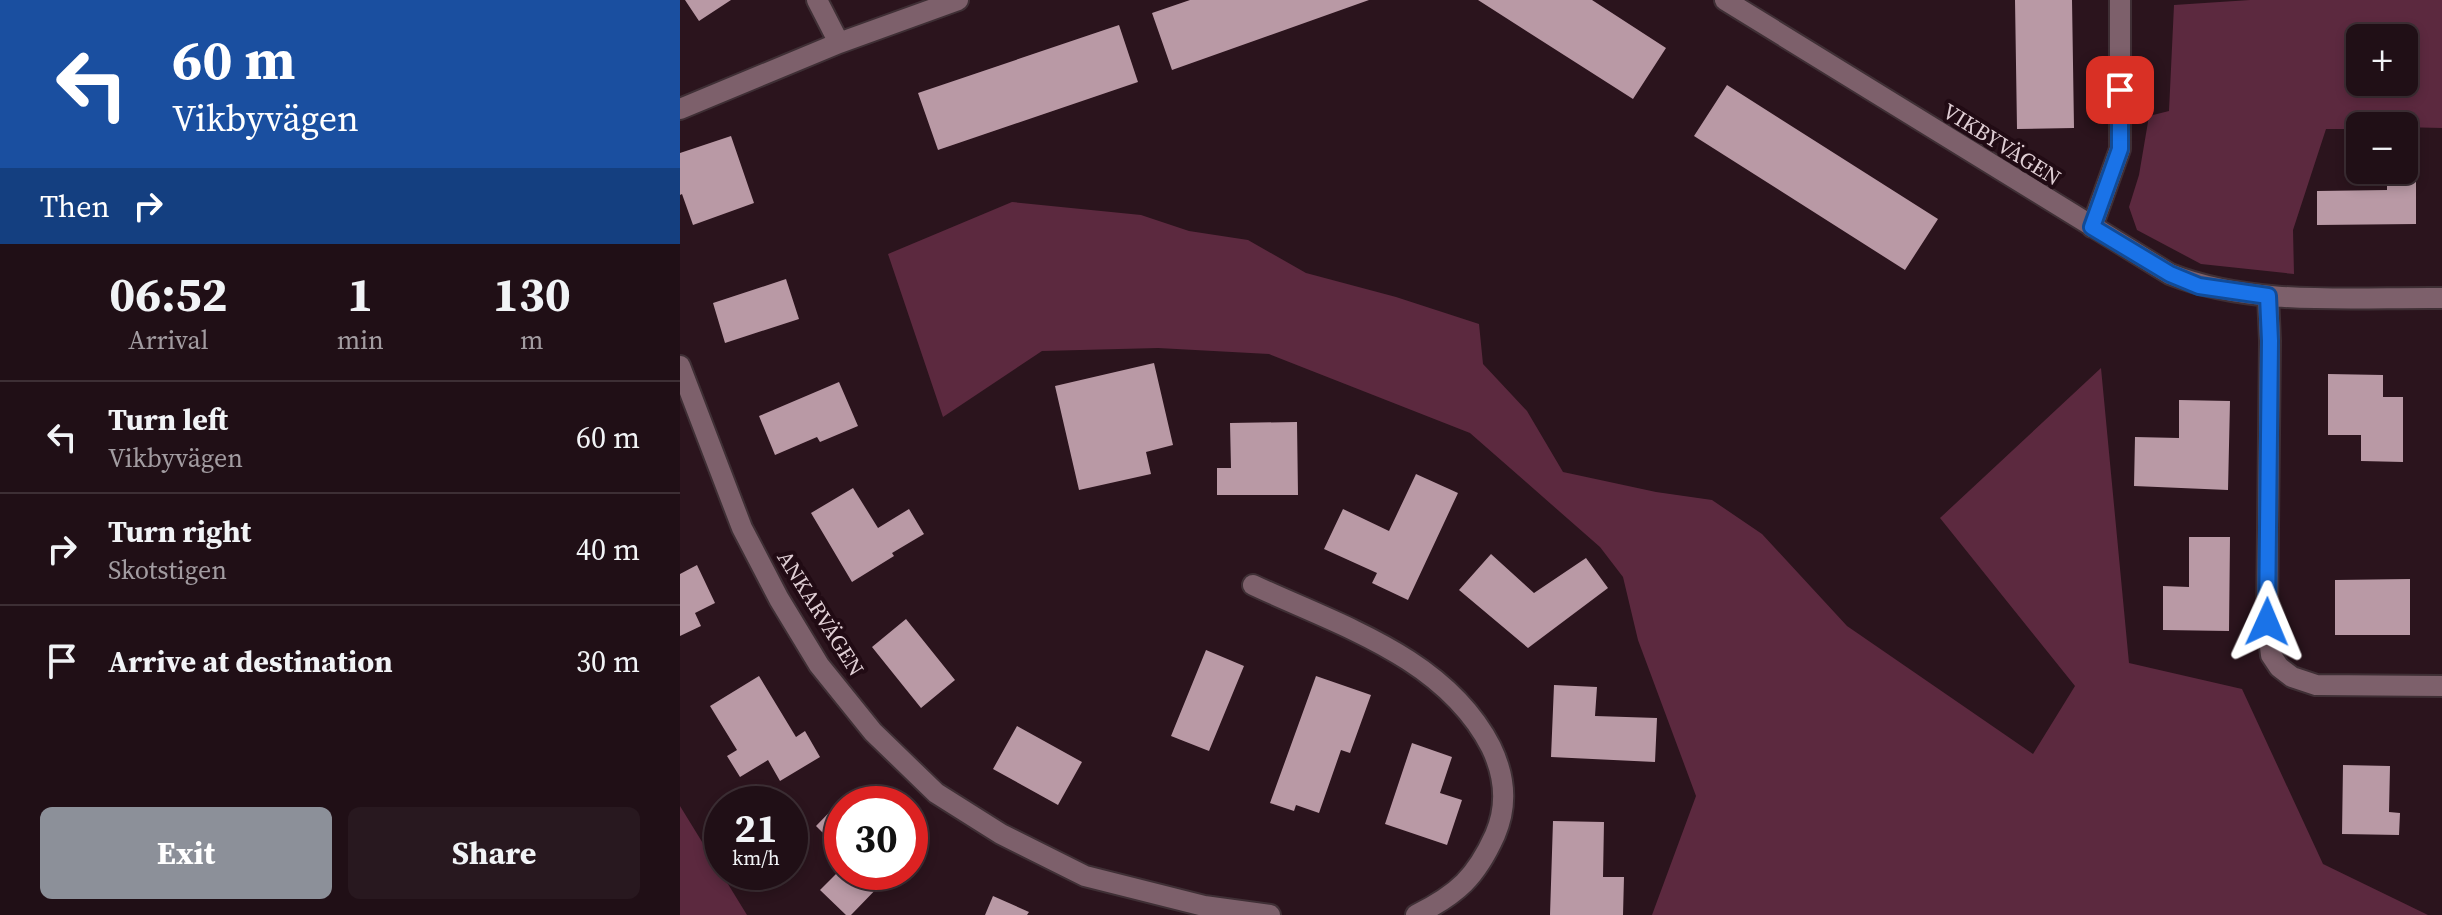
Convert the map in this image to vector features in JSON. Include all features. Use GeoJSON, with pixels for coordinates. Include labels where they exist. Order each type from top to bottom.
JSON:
{"type":"FeatureCollection","features":[{"type":"Feature","properties":{"kind":"street"},"geometry":{"type":"LineString","coordinates":[[817,0],[839,43]]}},
{"type":"Feature","properties":{"kind":"street"},"geometry":{"type":"LineString","coordinates":[[680,109],[839,43],[958,0]]}},
{"type":"Feature","properties":{"kind":"street"},"geometry":{"type":"LineString","coordinates":[[2092,227],[2120,149],[2120,0]]}},
{"type":"Feature","properties":{"kind":"street","name":"VIKBYVÄGEN"},"geometry":{"type":"LineString","coordinates":[[1737,3],[2170,274],[2199,286],[2268,296],[2442,298]]}},
{"type":"Feature","properties":{"kind":"street"},"geometry":{"type":"LineString","coordinates":[[2268,296],[2267,622],[2271,655],[2279,667],[2292,677],[2316,685],[2442,686]]}},
{"type":"Feature","properties":{"kind":"street","name":"ANKARVÄGEN"},"geometry":{"type":"LineString","coordinates":[[680,366],[742,528],[779,599],[819,665],[864,721],[936,793],[1001,834],[1085,876],[1204,906],[1270,915]]}},
{"type":"Feature","properties":{"kind":"street"},"geometry":{"type":"LineString","coordinates":[[1253,585],[1390,649],[1446,686],[1480,725],[1501,766],[1504,814],[1482,864],[1446,900],[1416,915]]}},
{"type":"Feature","properties":{"kind":"shaded area"},"geometry":{"type":"Polygon","coordinates":[[[2250,0],[2442,0],[2442,128],[2418,127],[2418,112],[2346,112],[2346,129],[2326,129],[2293,230],[2294,274],[2201,264],[2137,230],[2129,207],[2139,175],[2149,116],[2169,111],[2174,5],[2250,0]]]}},
{"type":"Feature","properties":{"kind":"shaded area"},"geometry":{"type":"Polygon","coordinates":[[[1012,202],[1141,215],[1189,231],[1248,240],[1306,273],[1396,297],[1479,324],[1483,364],[1527,411],[1563,472],[1656,492],[1712,500],[1762,534],[1847,626],[2033,754],[2075,686],[1940,518],[2101,368],[2129,663],[2242,689],[2323,864],[2428,915],[1652,915],[1696,796],[1638,640],[1623,577],[1600,547],[1470,433],[1269,354],[1158,348],[1042,351],[943,417],[888,254],[1012,202]]]}},
{"type":"Feature","properties":{"kind":"shaded area"},"geometry":{"type":"Polygon","coordinates":[[[680,806],[704,845],[704,890],[732,890],[747,915],[680,915],[680,806]]]}},
{"type":"Feature","properties":{"kind":"building"},"geometry":{"type":"Polygon","coordinates":[[[685,0],[731,0],[699,21],[685,0]]]}},
{"type":"Feature","properties":{"kind":"building"},"geometry":{"type":"Polygon","coordinates":[[[1190,0],[1369,0],[1172,70],[1152,13],[1190,0]]]}},
{"type":"Feature","properties":{"kind":"building"},"geometry":{"type":"Polygon","coordinates":[[[1478,0],[1592,0],[1666,48],[1633,99],[1478,0]]]}},
{"type":"Feature","properties":{"kind":"building"},"geometry":{"type":"Polygon","coordinates":[[[2015,0],[2072,0],[2074,128],[2017,129],[2015,0]]]}},
{"type":"Feature","properties":{"kind":"building"},"geometry":{"type":"Polygon","coordinates":[[[1119,25],[1138,82],[938,150],[918,93],[1119,25]]]}},
{"type":"Feature","properties":{"kind":"building"},"geometry":{"type":"Polygon","coordinates":[[[1727,85],[1938,219],[1905,270],[1694,136],[1727,85]]]}},
{"type":"Feature","properties":{"kind":"building"},"geometry":{"type":"Polygon","coordinates":[[[731,136],[754,203],[693,225],[680,195],[680,153],[731,136]]]}},
{"type":"Feature","properties":{"kind":"building"},"geometry":{"type":"Polygon","coordinates":[[[2387,184],[2416,184],[2416,224],[2317,225],[2317,191],[2387,190],[2387,184]]]}},
{"type":"Feature","properties":{"kind":"building"},"geometry":{"type":"Polygon","coordinates":[[[786,279],[799,319],[725,343],[713,303],[786,279]]]}},
{"type":"Feature","properties":{"kind":"building"},"geometry":{"type":"Polygon","coordinates":[[[1154,363],[1173,445],[1146,452],[1151,474],[1079,490],[1055,386],[1154,363]]]}},
{"type":"Feature","properties":{"kind":"building"},"geometry":{"type":"Polygon","coordinates":[[[2328,374],[2383,375],[2383,397],[2403,397],[2403,462],[2361,461],[2361,435],[2328,435],[2328,374]]]}},
{"type":"Feature","properties":{"kind":"building"},"geometry":{"type":"Polygon","coordinates":[[[839,382],[858,426],[820,442],[817,437],[775,455],[759,416],[839,382]]]}},
{"type":"Feature","properties":{"kind":"building"},"geometry":{"type":"Polygon","coordinates":[[[2179,400],[2230,401],[2228,490],[2134,486],[2135,437],[2179,438],[2179,400]]]}},
{"type":"Feature","properties":{"kind":"building"},"geometry":{"type":"Polygon","coordinates":[[[1297,422],[1298,495],[1217,495],[1217,468],[1231,468],[1230,423],[1297,422]]]}},
{"type":"Feature","properties":{"kind":"building"},"geometry":{"type":"Polygon","coordinates":[[[1416,474],[1458,493],[1408,600],[1372,583],[1377,573],[1324,549],[1343,509],[1389,531],[1416,474]]]}},
{"type":"Feature","properties":{"kind":"building"},"geometry":{"type":"Polygon","coordinates":[[[853,488],[878,528],[909,509],[924,534],[852,582],[811,513],[853,488]]]}},
{"type":"Feature","properties":{"kind":"building"},"geometry":{"type":"Polygon","coordinates":[[[2189,537],[2230,537],[2229,631],[2163,630],[2163,586],[2189,587],[2189,537]]]}},
{"type":"Feature","properties":{"kind":"building"},"geometry":{"type":"Polygon","coordinates":[[[1491,554],[1534,593],[1586,558],[1608,588],[1528,648],[1459,590],[1491,554]]]}},
{"type":"Feature","properties":{"kind":"building"},"geometry":{"type":"Polygon","coordinates":[[[697,565],[715,603],[695,613],[701,626],[680,636],[680,574],[697,565]]]}},
{"type":"Feature","properties":{"kind":"building"},"geometry":{"type":"Polygon","coordinates":[[[2410,579],[2410,635],[2335,635],[2335,580],[2410,579]]]}},
{"type":"Feature","properties":{"kind":"building"},"geometry":{"type":"Polygon","coordinates":[[[906,619],[955,680],[921,708],[872,647],[906,619]]]}},
{"type":"Feature","properties":{"kind":"building"},"geometry":{"type":"Polygon","coordinates":[[[1206,650],[1244,666],[1209,751],[1171,736],[1206,650]]]}},
{"type":"Feature","properties":{"kind":"building"},"geometry":{"type":"Polygon","coordinates":[[[759,676],[796,737],[805,731],[820,757],[780,781],[768,760],[740,777],[727,756],[737,750],[710,706],[759,676]]]}},
{"type":"Feature","properties":{"kind":"building"},"geometry":{"type":"Polygon","coordinates":[[[1316,676],[1371,695],[1350,753],[1341,750],[1319,813],[1296,805],[1294,811],[1270,803],[1316,676]]]}},
{"type":"Feature","properties":{"kind":"building"},"geometry":{"type":"Polygon","coordinates":[[[1554,685],[1597,687],[1595,716],[1657,718],[1655,762],[1551,757],[1554,685]]]}},
{"type":"Feature","properties":{"kind":"building"},"geometry":{"type":"Polygon","coordinates":[[[1017,726],[1082,762],[1058,805],[993,769],[1017,726]]]}},
{"type":"Feature","properties":{"kind":"building"},"geometry":{"type":"Polygon","coordinates":[[[1412,743],[1452,757],[1440,793],[1462,800],[1447,845],[1385,824],[1412,743]]]}},
{"type":"Feature","properties":{"kind":"building"},"geometry":{"type":"Polygon","coordinates":[[[2343,765],[2390,766],[2389,812],[2400,813],[2399,835],[2342,834],[2343,765]]]}},
{"type":"Feature","properties":{"kind":"building"},"geometry":{"type":"Polygon","coordinates":[[[824,818],[824,834],[816,826],[824,818]]]}},
{"type":"Feature","properties":{"kind":"building"},"geometry":{"type":"Polygon","coordinates":[[[1553,821],[1604,822],[1603,877],[1624,877],[1623,915],[1550,915],[1553,821]]]}},
{"type":"Feature","properties":{"kind":"building"},"geometry":{"type":"Polygon","coordinates":[[[824,886],[824,890],[875,890],[851,915],[846,915],[820,890],[824,886]]]}},
{"type":"Feature","properties":{"kind":"building"},"geometry":{"type":"Polygon","coordinates":[[[993,896],[1029,912],[1027,915],[985,915],[993,896]]]}},
{"type":"Feature","properties":{"kind":"route"},"geometry":{"type":"LineString","coordinates":[[2120,90],[2120,149],[2092,227],[2170,274],[2199,286],[2268,296],[2267,622]]}}]}
